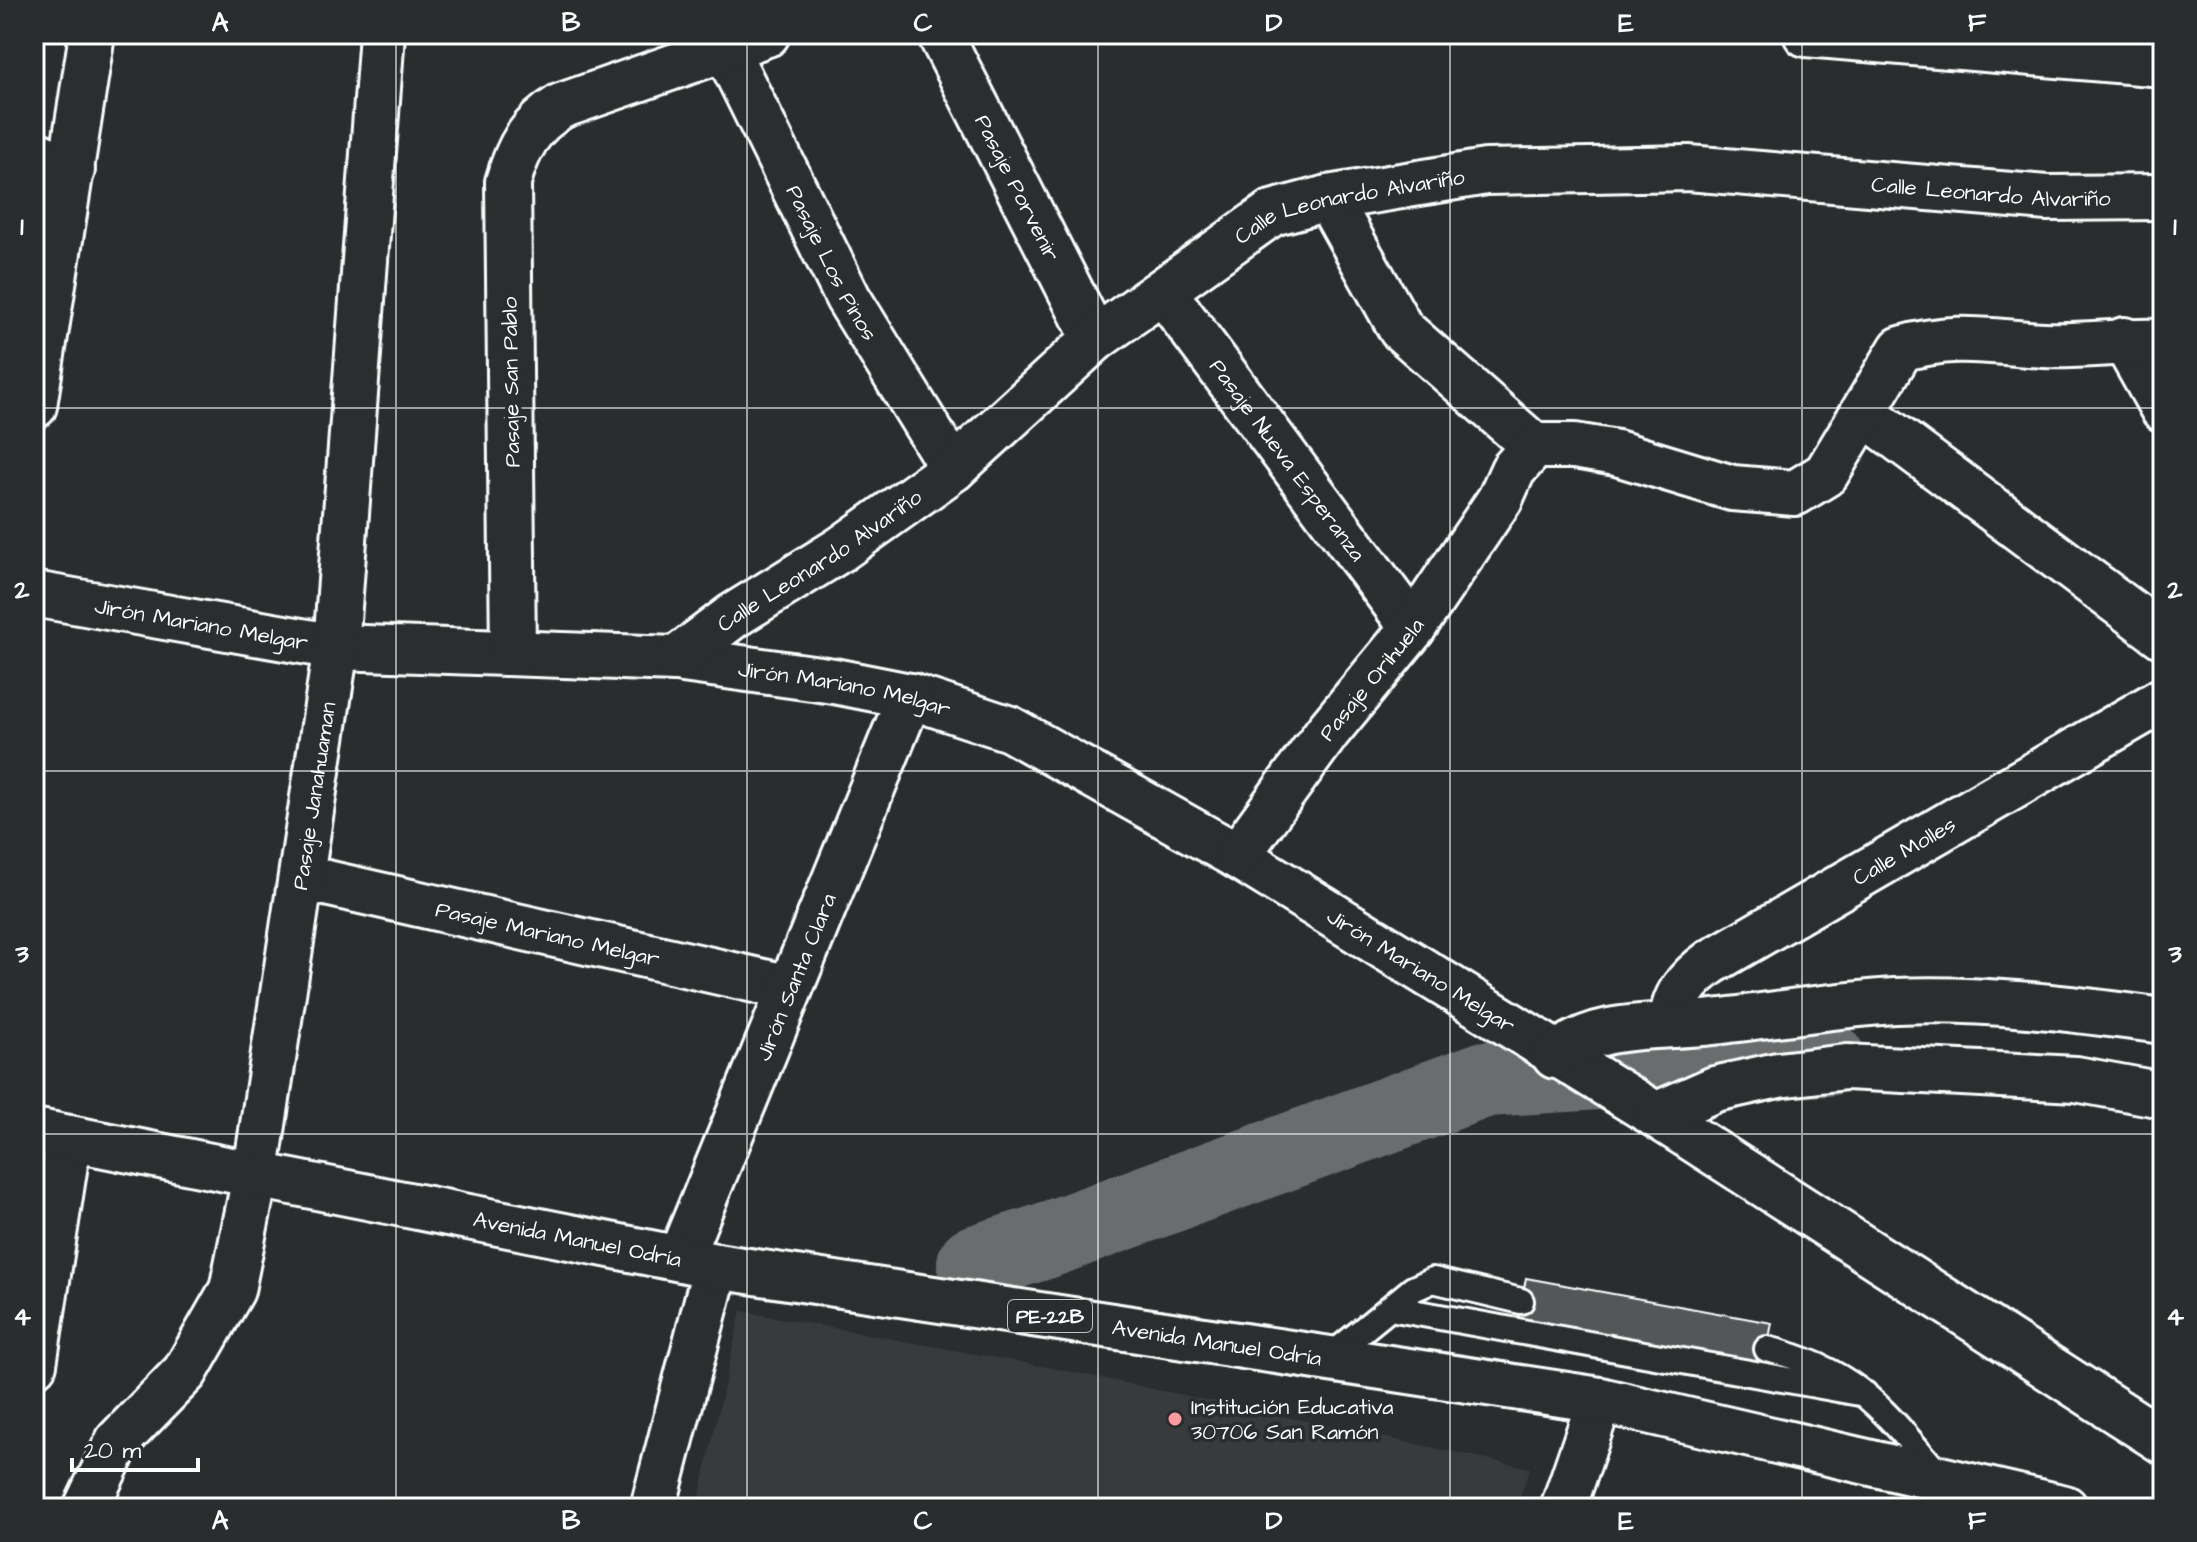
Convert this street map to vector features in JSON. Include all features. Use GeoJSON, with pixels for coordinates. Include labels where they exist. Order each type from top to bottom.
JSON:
{"type":"FeatureCollection","features":[{"type":"Feature","properties":{"kind":"main road"},"geometry":{"type":"LineString","coordinates":[[34,406],[53,162],[92,34]]}},
{"type":"Feature","properties":{"kind":"main road","name":"Pasaje Janahuaman"},"geometry":{"type":"LineString","coordinates":[[86,1508],[118,1441],[185,1372],[232,1290],[255,1177],[304,878],[336,647],[382,34]]}},
{"type":"Feature","properties":{"kind":"main road"},"geometry":{"type":"LineString","coordinates":[[724,46],[767,34]]}},
{"type":"Feature","properties":{"kind":"main road","name":"Pasaje Porvenir"},"geometry":{"type":"LineString","coordinates":[[940,34],[1095,339]]}},
{"type":"Feature","properties":{"kind":"main road"},"geometry":{"type":"LineString","coordinates":[[1806,34],[2163,64]]}},
{"type":"Feature","properties":{"kind":"main road","name":"Pasaje San Pablo"},"geometry":{"type":"LineString","coordinates":[[513,653],[508,182],[517,151],[539,120],[561,106],[724,46]]}},
{"type":"Feature","properties":{"kind":"main road","name":"Pasaje Los Pinos"},"geometry":{"type":"LineString","coordinates":[[724,46],[848,298],[953,469]]}},
{"type":"Feature","properties":{"kind":"main road","name":"Calle Leonardo Alvariño"},"geometry":{"type":"LineString","coordinates":[[676,659],[733,616],[841,549],[953,469],[1095,339],[1272,213],[1328,198],[1486,172],[1688,168],[2047,198],[2163,197]]}},
{"type":"Feature","properties":{"kind":"main road"},"geometry":{"type":"LineString","coordinates":[[1328,198],[1401,329],[1534,446],[1574,446],[1617,453],[1732,488],[1795,493],[1826,474],[1901,349],[1933,340],[1990,338],[2045,345],[2143,341],[2163,409]]}},
{"type":"Feature","properties":{"kind":"main road","name":"Pasaje Nueva Esperanza"},"geometry":{"type":"LineString","coordinates":[[1163,291],[1413,628]]}},
{"type":"Feature","properties":{"kind":"main road"},"geometry":{"type":"LineString","coordinates":[[1864,413],[2163,636]]}},
{"type":"Feature","properties":{"kind":"main road","name":"Pasaje Orihuela"},"geometry":{"type":"LineString","coordinates":[[1237,856],[1328,731],[1413,628],[1500,499],[1513,470],[1534,446]]}},
{"type":"Feature","properties":{"kind":"main road","name":"Jirón Mariano Melgar"},"geometry":{"type":"LineString","coordinates":[[34,594],[336,647],[676,659],[834,681],[910,696],[1010,729],[1237,856],[1605,1087],[1656,1115],[2163,1441]]}},
{"type":"Feature","properties":{"kind":"main road","name":"Jirón Santa Clara"},"geometry":{"type":"LineString","coordinates":[[653,1508],[698,1262],[790,988],[910,696]]}},
{"type":"Feature","properties":{"kind":"main road","name":"Calle Molles"},"geometry":{"type":"LineString","coordinates":[[1672,1025],[1672,1007],[1682,989],[1711,962],[2163,700]]}},
{"type":"Feature","properties":{"kind":"main road","name":"Pasaje Mariano Melgar"},"geometry":{"type":"LineString","coordinates":[[304,878],[790,988]]}},
{"type":"Feature","properties":{"kind":"main road"},"geometry":{"type":"LineString","coordinates":[[1560,1058],[1590,1034],[1899,1001],[2009,1004],[2163,1021]]}},
{"type":"Feature","properties":{"kind":"main road"},"geometry":{"type":"LineString","coordinates":[[1656,1115],[1715,1089],[1778,1075],[1846,1067],[2076,1079],[2163,1095]]}},
{"type":"Feature","properties":{"kind":"main road"},"geometry":{"type":"LineString","coordinates":[[34,1364],[52,1135]]}},
{"type":"Feature","properties":{"kind":"main road","name":"Avenida Manuel Odría"},"geometry":{"type":"LineString","coordinates":[[52,1135],[698,1262],[1600,1400],[2065,1508]]}},
{"type":"Feature","properties":{"kind":"main road"},"geometry":{"type":"LineString","coordinates":[[1563,1508],[1600,1400]]}},
{"type":"Feature","properties":{"kind":"lane"},"geometry":{"type":"LineString","coordinates":[[1327,1359],[1390,1308],[1433,1280],[1521,1301]]}},
{"type":"Feature","properties":{"kind":"lane"},"geometry":{"type":"LineString","coordinates":[[1390,1308],[1865,1394]]}},
{"type":"Feature","properties":{"kind":"lane"},"geometry":{"type":"LineString","coordinates":[[1767,1349],[1808,1359],[1847,1379],[1884,1410],[1940,1477]]}},
{"type":"Feature","properties":{"kind":"shaded area"},"geometry":{"type":"Polygon","coordinates":[[[741,1311],[1063,1370],[1530,1468],[1516,1508],[697,1508],[741,1311]]]}},
{"type":"Feature","properties":{"kind":"building"},"geometry":{"type":"Polygon","coordinates":[[[1526,1278],[1772,1323],[1762,1374],[1516,1330],[1526,1278]]]}},
{"type":"Feature","properties":{"kind":"waterway"},"geometry":{"type":"LineString","coordinates":[[975,1263],[1042,1242],[1486,1079],[1827,1058]]}},
{"type":"Feature","properties":{"kind":"place","name":"Institución Educativa 30706 San Ramón"},"geometry":{"type":"Point","coordinates":[1175,1419]}}]}
